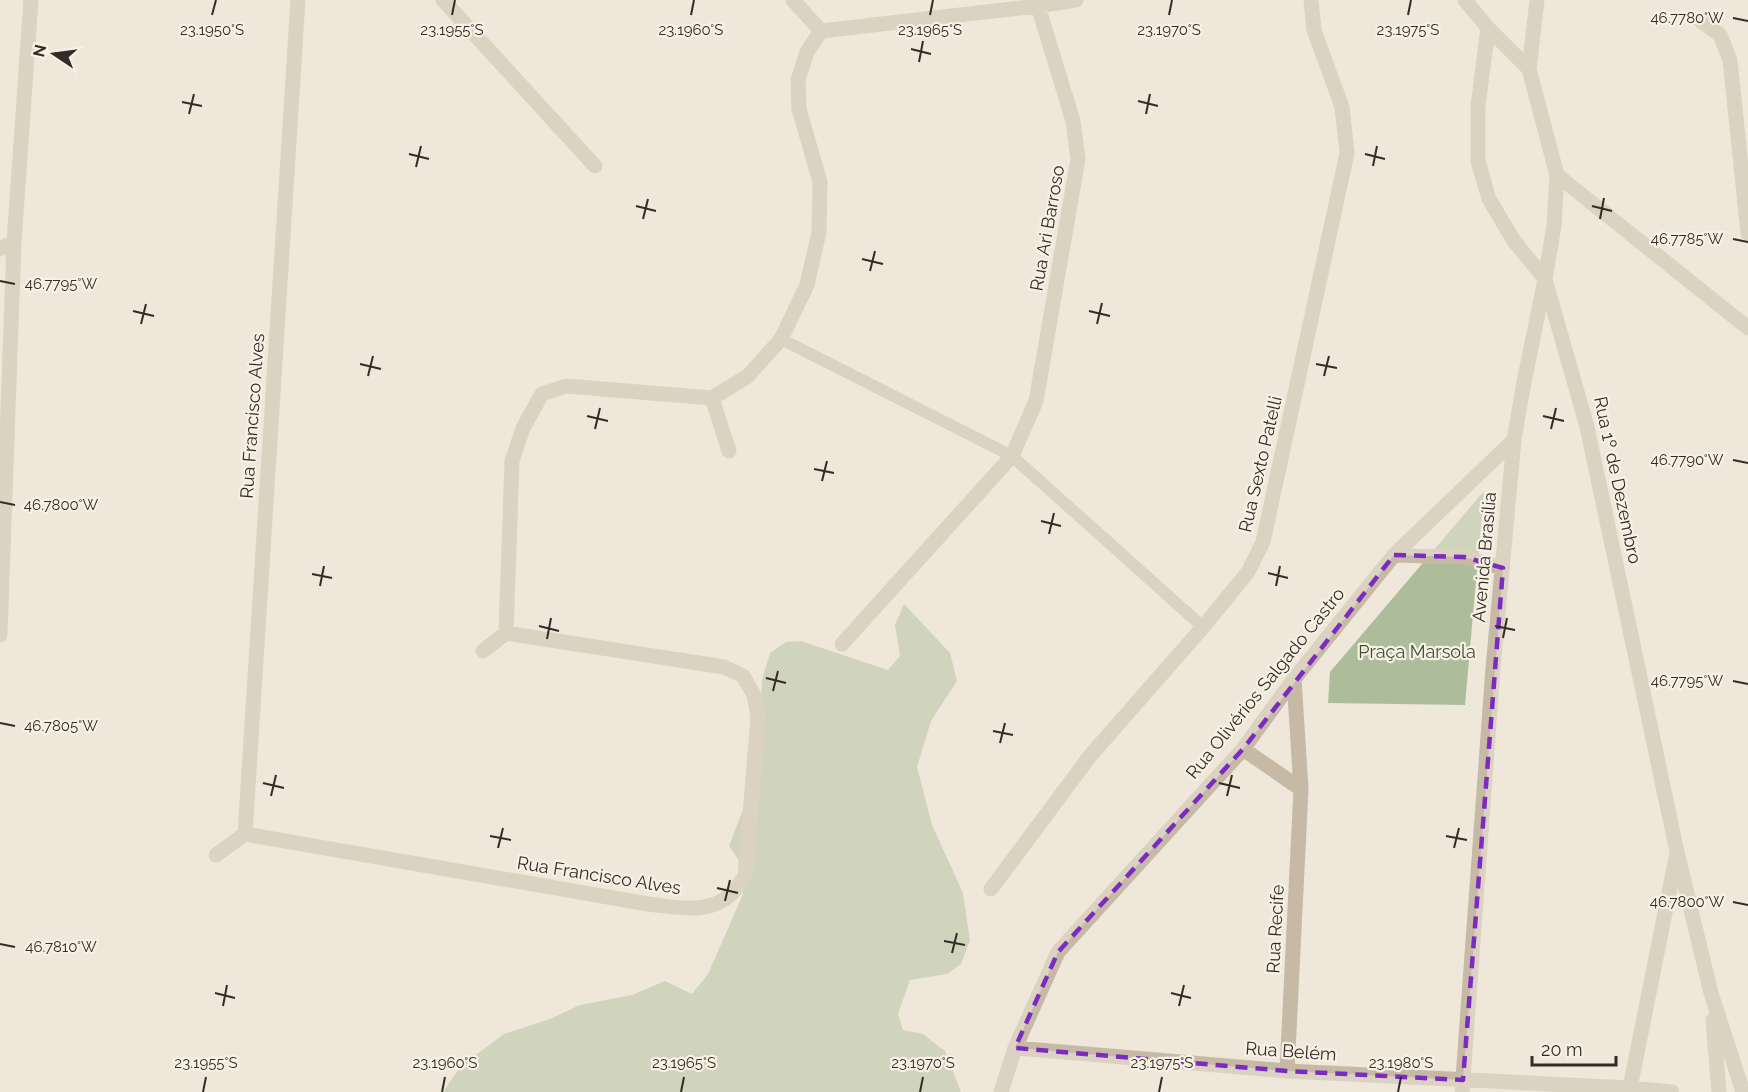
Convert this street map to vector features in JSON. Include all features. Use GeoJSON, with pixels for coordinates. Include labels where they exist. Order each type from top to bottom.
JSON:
{"type":"FeatureCollection","features":[{"type":"Feature","properties":{"kind":"street"},"geometry":{"type":"LineString","coordinates":[[0,636],[14,242],[31,0]]}},
{"type":"Feature","properties":{"kind":"street","name":"Rua Francisco Alves"},"geometry":{"type":"LineString","coordinates":[[298,0],[245,834],[648,904],[688,909],[712,906],[730,895],[745,876],[758,716],[754,695],[743,676],[724,667],[506,633]]}},
{"type":"Feature","properties":{"kind":"street"},"geometry":{"type":"LineString","coordinates":[[443,0],[595,166]]}},
{"type":"Feature","properties":{"kind":"street"},"geometry":{"type":"LineString","coordinates":[[793,0],[821,31]]}},
{"type":"Feature","properties":{"kind":"street"},"geometry":{"type":"LineString","coordinates":[[483,651],[506,633],[513,461],[523,428],[542,394],[566,386],[711,398],[748,376],[781,339],[807,285],[819,232],[820,182],[799,109],[798,80],[807,52],[821,31],[1076,0]]}},
{"type":"Feature","properties":{"kind":"street","name":"Rua Sexto Patelli"},"geometry":{"type":"LineString","coordinates":[[991,889],[1090,756],[1248,572],[1263,542],[1347,153],[1342,107],[1314,30],[1311,0]]}},
{"type":"Feature","properties":{"kind":"street"},"geometry":{"type":"LineString","coordinates":[[1465,0],[1488,28],[1529,69]]}},
{"type":"Feature","properties":{"kind":"street"},"geometry":{"type":"LineString","coordinates":[[1529,69],[1537,0]]}},
{"type":"Feature","properties":{"kind":"street","name":"Rua Ari Barroso"},"geometry":{"type":"LineString","coordinates":[[842,644],[1012,456],[1036,400],[1078,159],[1073,121],[1038,6]]}},
{"type":"Feature","properties":{"kind":"street"},"geometry":{"type":"LineString","coordinates":[[1701,21],[1720,35],[1731,60],[1748,233]]}},
{"type":"Feature","properties":{"kind":"street"},"geometry":{"type":"LineString","coordinates":[[1488,28],[1478,106],[1478,162],[1488,199],[1514,241],[1545,279]]}},
{"type":"Feature","properties":{"kind":"street","name":"Rua 1º de Dezembro"},"geometry":{"type":"LineString","coordinates":[[1529,69],[1557,175],[1554,226],[1545,279],[1587,427],[1677,852],[1711,993],[1743,1092]]}},
{"type":"Feature","properties":{"kind":"street"},"geometry":{"type":"LineString","coordinates":[[1557,175],[1748,328]]}},
{"type":"Feature","properties":{"kind":"street"},"geometry":{"type":"LineString","coordinates":[[0,249],[14,242]]}},
{"type":"Feature","properties":{"kind":"street","name":"Avenida Brasília"},"geometry":{"type":"LineString","coordinates":[[1462,1086],[1493,668],[1514,440],[1545,279]]}},
{"type":"Feature","properties":{"kind":"street"},"geometry":{"type":"LineString","coordinates":[[711,398],[729,451]]}},
{"type":"Feature","properties":{"kind":"street","name":"Rua Olivérios Salgado Castro"},"geometry":{"type":"LineString","coordinates":[[1001,1092],[1015,1048],[1058,952],[1242,749],[1294,679],[1394,555],[1514,440]]}},
{"type":"Feature","properties":{"kind":"street"},"geometry":{"type":"LineString","coordinates":[[1394,555],[1464,557],[1503,568]]}},
{"type":"Feature","properties":{"kind":"street","name":"Rua Recife"},"geometry":{"type":"LineString","coordinates":[[1287,1071],[1301,789],[1294,679]]}},
{"type":"Feature","properties":{"kind":"street"},"geometry":{"type":"LineString","coordinates":[[1242,749],[1301,789]]}},
{"type":"Feature","properties":{"kind":"street"},"geometry":{"type":"LineString","coordinates":[[216,855],[245,834]]}},
{"type":"Feature","properties":{"kind":"street"},"geometry":{"type":"LineString","coordinates":[[1630,1088],[1677,852]]}},
{"type":"Feature","properties":{"kind":"street","name":"Rua 1º de Dezembro"},"geometry":{"type":"LineString","coordinates":[[1711,993],[1719,1092]]}},
{"type":"Feature","properties":{"kind":"street","name":"Rua Belém"},"geometry":{"type":"LineString","coordinates":[[1015,1048],[1462,1086],[1630,1088],[1672,1092]]}},
{"type":"Feature","properties":{"kind":"lane"},"geometry":{"type":"LineString","coordinates":[[781,339],[1012,456],[1203,627]]}},
{"type":"Feature","properties":{"kind":"highlighted area"},"geometry":{"type":"Polygon","coordinates":[[[1394,555],[1464,557],[1503,568],[1463,1080],[1287,1071],[1015,1048],[1058,952],[1243,749],[1394,555]]]}},
{"type":"Feature","properties":{"kind":"green space","name":"Praça Marsola"},"geometry":{"type":"Polygon","coordinates":[[[1484,491],[1465,705],[1328,703],[1330,672],[1484,491]]]}},
{"type":"Feature","properties":{"kind":"green space"},"geometry":{"type":"Polygon","coordinates":[[[904,604],[950,653],[957,681],[931,721],[917,767],[932,825],[963,893],[970,941],[961,964],[947,974],[910,980],[898,1014],[903,1030],[923,1034],[945,1051],[961,1092],[443,1092],[461,1066],[504,1034],[550,1019],[580,1005],[632,995],[665,981],[692,994],[708,974],[743,894],[744,868],[729,846],[759,768],[762,680],[770,653],[786,642],[801,641],[888,670],[900,656],[895,625],[904,604]]]}}]}
